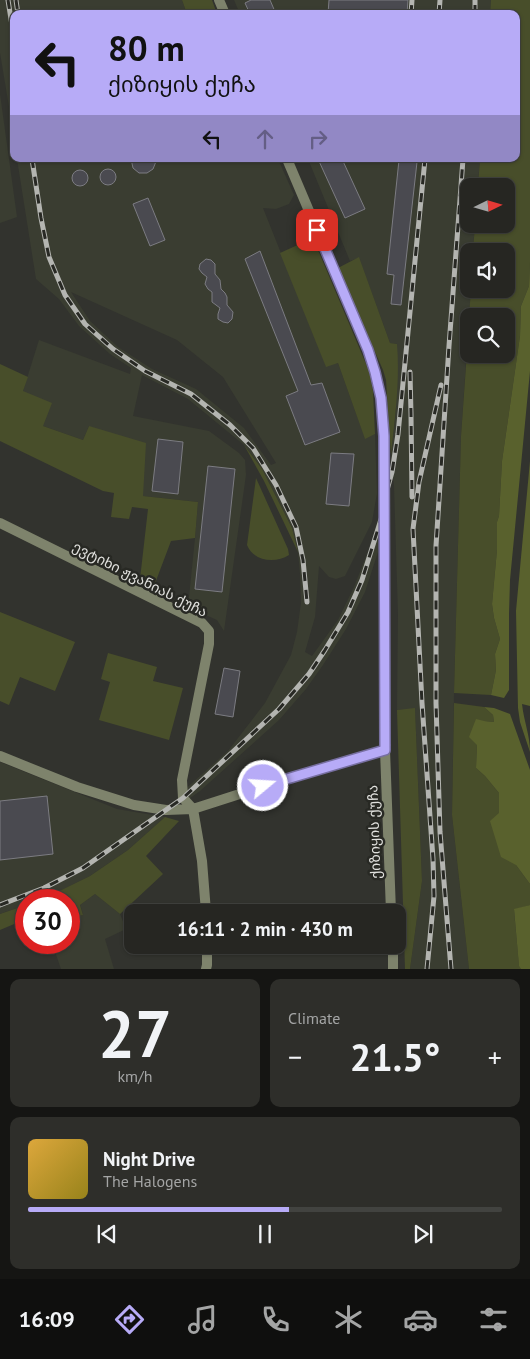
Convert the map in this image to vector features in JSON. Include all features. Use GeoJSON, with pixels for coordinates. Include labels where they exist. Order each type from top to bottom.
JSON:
{"type":"FeatureCollection","features":[{"type":"Feature","properties":{"kind":"street","name":"ქიზიყის ქუჩა"},"geometry":{"type":"LineString","coordinates":[[288,162],[368,350],[381,398],[384,436],[385,750],[391,904]]}},
{"type":"Feature","properties":{"kind":"street","name":"ევტიხი ჟვანიას ქუჩა"},"geometry":{"type":"LineString","coordinates":[[0,523],[202,623],[209,631],[209,644],[182,780],[183,798],[193,809]]}},
{"type":"Feature","properties":{"kind":"street"},"geometry":{"type":"LineString","coordinates":[[0,756],[78,787],[134,806],[166,810],[193,809],[385,750]]}},
{"type":"Feature","properties":{"kind":"street"},"geometry":{"type":"LineString","coordinates":[[193,809],[202,861],[205,904]]}},
{"type":"Feature","properties":{"kind":"street"},"geometry":{"type":"LineString","coordinates":[[206,969],[207,954]]}},
{"type":"Feature","properties":{"kind":"street"},"geometry":{"type":"LineString","coordinates":[[392,954],[393,969]]}},
{"type":"Feature","properties":{"kind":"shaded area"},"geometry":{"type":"Polygon","coordinates":[[[0,0],[182,0],[186,10],[10,10],[10,113],[0,53],[0,0]]]}},
{"type":"Feature","properties":{"kind":"shaded area"},"geometry":{"type":"Polygon","coordinates":[[[234,0],[491,0],[490,10],[238,10],[234,0]]]}},
{"type":"Feature","properties":{"kind":"shaded area"},"geometry":{"type":"Polygon","coordinates":[[[0,94],[17,217],[0,223],[0,94]]]}},
{"type":"Feature","properties":{"kind":"shaded area"},"geometry":{"type":"Polygon","coordinates":[[[17,162],[279,162],[294,195],[289,204],[276,209],[263,208],[326,366],[338,363],[365,438],[375,434],[377,493],[372,522],[345,576],[336,579],[329,577],[319,566],[315,617],[305,652],[312,656],[338,620],[354,587],[371,544],[383,500],[384,530],[378,552],[365,592],[346,629],[306,689],[279,720],[200,791],[186,801],[182,792],[228,751],[265,703],[291,655],[297,632],[301,603],[298,552],[292,528],[262,469],[244,445],[188,399],[142,375],[133,416],[209,431],[239,453],[245,460],[246,475],[224,631],[217,620],[188,607],[198,502],[143,496],[89,426],[83,440],[43,426],[23,391],[39,340],[130,374],[131,368],[110,354],[79,326],[59,299],[36,279],[17,162]],[[71,292],[90,321],[118,347],[152,369],[196,389],[244,428],[271,465],[276,463],[223,377],[177,340],[71,292]]]}},
{"type":"Feature","properties":{"kind":"shaded area"},"geometry":{"type":"Polygon","coordinates":[[[309,162],[480,162],[479,178],[460,178],[460,233],[474,233],[474,243],[460,243],[460,298],[470,298],[470,308],[460,308],[460,363],[466,363],[461,436],[452,815],[469,969],[410,969],[422,881],[415,709],[397,710],[398,614],[394,486],[391,455],[396,409],[397,344],[390,343],[359,258],[350,261],[309,162]]]}},
{"type":"Feature","properties":{"kind":"shaded area"},"geometry":{"type":"Polygon","coordinates":[[[0,762],[117,809],[165,817],[128,850],[90,876],[64,889],[15,889],[15,909],[0,914],[0,762]]]}},
{"type":"Feature","properties":{"kind":"shaded area"},"geometry":{"type":"Polygon","coordinates":[[[95,894],[120,914],[124,930],[105,939],[114,969],[61,969],[56,954],[80,954],[80,916],[83,915],[80,905],[95,894]]]}},
{"type":"Feature","properties":{"kind":"green space"},"geometry":{"type":"Polygon","coordinates":[[[182,0],[212,0],[216,10],[186,10],[182,0]]]}},
{"type":"Feature","properties":{"kind":"green space"},"geometry":{"type":"Polygon","coordinates":[[[491,0],[530,0],[529,286],[521,306],[520,336],[502,461],[492,604],[500,639],[495,654],[496,670],[491,695],[454,693],[461,436],[466,363],[515,363],[515,308],[470,308],[470,298],[515,298],[515,243],[474,243],[474,233],[515,233],[515,178],[479,178],[480,162],[520,162],[520,10],[490,10],[491,0]]]}},
{"type":"Feature","properties":{"kind":"green space"},"geometry":{"type":"Polygon","coordinates":[[[313,238],[369,371],[373,391],[375,434],[365,439],[338,363],[326,367],[280,253],[313,238]]]}},
{"type":"Feature","properties":{"kind":"green space"},"geometry":{"type":"Polygon","coordinates":[[[359,257],[390,343],[397,344],[397,386],[391,455],[386,380],[338,268],[359,257]]]}},
{"type":"Feature","properties":{"kind":"green space"},"geometry":{"type":"Polygon","coordinates":[[[530,262],[530,371],[510,580],[509,690],[504,698],[491,695],[496,670],[495,654],[500,639],[492,604],[502,461],[520,336],[521,306],[529,286],[530,262]]]}},
{"type":"Feature","properties":{"kind":"green space"},"geometry":{"type":"Polygon","coordinates":[[[0,364],[28,377],[23,391],[52,403],[43,426],[83,440],[89,426],[146,443],[143,496],[198,502],[195,538],[171,541],[154,586],[140,579],[148,509],[132,507],[129,519],[111,517],[114,493],[103,491],[0,441],[0,364]]]}},
{"type":"Feature","properties":{"kind":"green space"},"geometry":{"type":"Polygon","coordinates":[[[244,445],[262,469],[292,528],[298,552],[264,481],[244,445]]]}},
{"type":"Feature","properties":{"kind":"green space"},"geometry":{"type":"Polygon","coordinates":[[[530,461],[530,706],[522,704],[530,752],[520,722],[518,708],[516,611],[530,461]]]}},
{"type":"Feature","properties":{"kind":"green space"},"geometry":{"type":"Polygon","coordinates":[[[256,478],[288,549],[289,555],[283,558],[271,560],[259,558],[254,555],[247,545],[256,478]]]}},
{"type":"Feature","properties":{"kind":"green space"},"geometry":{"type":"Polygon","coordinates":[[[0,612],[75,642],[55,691],[20,677],[9,705],[0,701],[0,612]]]}},
{"type":"Feature","properties":{"kind":"green space"},"geometry":{"type":"Polygon","coordinates":[[[108,653],[157,667],[153,681],[183,688],[169,740],[99,720],[110,682],[101,679],[108,653]]]}},
{"type":"Feature","properties":{"kind":"green space"},"geometry":{"type":"Polygon","coordinates":[[[454,703],[484,707],[493,715],[494,722],[484,721],[477,745],[476,768],[499,793],[499,813],[516,865],[530,884],[530,905],[514,910],[519,965],[521,969],[469,969],[452,815],[454,703]]]}},
{"type":"Feature","properties":{"kind":"green space"},"geometry":{"type":"Polygon","coordinates":[[[484,707],[494,708],[510,714],[530,770],[530,884],[516,865],[501,857],[490,821],[499,813],[499,793],[476,768],[477,745],[469,737],[476,719],[494,722],[493,715],[484,707]]]}},
{"type":"Feature","properties":{"kind":"green space"},"geometry":{"type":"Polygon","coordinates":[[[415,708],[422,881],[410,969],[405,969],[406,904],[403,904],[397,710],[415,708]]]}},
{"type":"Feature","properties":{"kind":"green space"},"geometry":{"type":"Polygon","coordinates":[[[165,817],[179,821],[146,856],[163,874],[131,904],[124,904],[124,910],[120,914],[95,894],[80,905],[80,889],[63,889],[90,876],[128,850],[165,817]]]}},
{"type":"Feature","properties":{"kind":"green space"},"geometry":{"type":"Polygon","coordinates":[[[80,905],[83,915],[80,916],[80,905]]]}},
{"type":"Feature","properties":{"kind":"green space"},"geometry":{"type":"Polygon","coordinates":[[[530,905],[530,969],[521,969],[519,966],[514,909],[530,905]]]}},
{"type":"Feature","properties":{"kind":"green space"},"geometry":{"type":"Polygon","coordinates":[[[15,909],[15,924],[0,930],[0,914],[15,909]]]}},
{"type":"Feature","properties":{"kind":"building"},"geometry":{"type":"Polygon","coordinates":[[[251,0],[270,0],[274,10],[248,10],[245,3],[251,0]]]}},
{"type":"Feature","properties":{"kind":"building"},"geometry":{"type":"Polygon","coordinates":[[[329,0],[408,0],[407,10],[328,10],[329,0]]]}},
{"type":"Feature","properties":{"kind":"building"},"geometry":{"type":"Polygon","coordinates":[[[132,162],[156,162],[153,169],[147,173],[139,173],[133,168],[132,162]]]}},
{"type":"Feature","properties":{"kind":"building"},"geometry":{"type":"Polygon","coordinates":[[[319,162],[343,162],[365,209],[345,218],[319,162]]]}},
{"type":"Feature","properties":{"kind":"building"},"geometry":{"type":"Polygon","coordinates":[[[399,162],[417,162],[401,305],[391,304],[394,275],[387,274],[399,162]]]}},
{"type":"Feature","properties":{"kind":"building"},"geometry":{"type":"Polygon","coordinates":[[[108,169],[114,171],[116,177],[114,183],[108,185],[102,183],[100,177],[102,171],[108,169]]]}},
{"type":"Feature","properties":{"kind":"building"},"geometry":{"type":"Polygon","coordinates":[[[80,170],[86,172],[88,178],[86,184],[80,186],[74,184],[72,178],[74,172],[80,170]]]}},
{"type":"Feature","properties":{"kind":"building"},"geometry":{"type":"Polygon","coordinates":[[[148,198],[165,240],[150,246],[133,204],[148,198]]]}},
{"type":"Feature","properties":{"kind":"building"},"geometry":{"type":"Polygon","coordinates":[[[260,251],[311,385],[322,383],[340,432],[305,445],[286,396],[298,391],[245,259],[260,251]]]}},
{"type":"Feature","properties":{"kind":"building"},"geometry":{"type":"Polygon","coordinates":[[[206,259],[211,260],[215,264],[215,274],[220,280],[221,289],[227,297],[227,305],[233,312],[232,319],[228,323],[218,319],[220,308],[212,302],[212,292],[205,284],[207,277],[199,269],[200,264],[206,259]]]}},
{"type":"Feature","properties":{"kind":"building"},"geometry":{"type":"Polygon","coordinates":[[[158,439],[183,442],[178,494],[152,491],[158,439]]]}},
{"type":"Feature","properties":{"kind":"building"},"geometry":{"type":"Polygon","coordinates":[[[331,453],[354,454],[349,506],[326,504],[331,453]]]}},
{"type":"Feature","properties":{"kind":"building"},"geometry":{"type":"Polygon","coordinates":[[[208,466],[235,469],[222,592],[195,589],[208,466]]]}},
{"type":"Feature","properties":{"kind":"building"},"geometry":{"type":"Polygon","coordinates":[[[224,668],[240,671],[233,717],[215,714],[224,668]]]}},
{"type":"Feature","properties":{"kind":"building"},"geometry":{"type":"Polygon","coordinates":[[[47,796],[53,854],[0,860],[0,801],[47,796]]]}},
{"type":"Feature","properties":{"kind":"railway"},"geometry":{"type":"LineString","coordinates":[[8,0],[10,13]]}},
{"type":"Feature","properties":{"kind":"railway"},"geometry":{"type":"LineString","coordinates":[[16,0],[17,10]]}},
{"type":"Feature","properties":{"kind":"railway"},"geometry":{"type":"LineString","coordinates":[[411,10],[412,0]]}},
{"type":"Feature","properties":{"kind":"railway"},"geometry":{"type":"LineString","coordinates":[[439,10],[440,0]]}},
{"type":"Feature","properties":{"kind":"railway"},"geometry":{"type":"LineString","coordinates":[[475,0],[475,10]]}},
{"type":"Feature","properties":{"kind":"railway"},"geometry":{"type":"LineString","coordinates":[[32,162],[49,257],[65,295],[85,324],[113,349],[145,371],[191,394],[230,425],[253,448],[276,485],[296,527],[303,560],[307,602]]}},
{"type":"Feature","properties":{"kind":"railway"},"geometry":{"type":"LineString","coordinates":[[0,905],[44,888],[83,868],[183,798],[279,709],[309,674],[348,612],[362,580],[383,513],[392,472],[398,434],[425,162]]}},
{"type":"Feature","properties":{"kind":"railway"},"geometry":{"type":"LineString","coordinates":[[451,969],[440,832],[436,703],[436,546],[463,162]]}},
{"type":"Feature","properties":{"kind":"railway"},"geometry":{"type":"LineString","coordinates":[[410,372],[412,497]]}},
{"type":"Feature","properties":{"kind":"railway"},"geometry":{"type":"LineString","coordinates":[[427,969],[434,896],[433,859],[422,703],[413,529],[419,482],[441,385]]}},
{"type":"Feature","properties":{"kind":"route"},"geometry":{"type":"LineString","coordinates":[[263,786],[385,750],[384,436],[381,398],[368,350],[317,230]]}}]}
